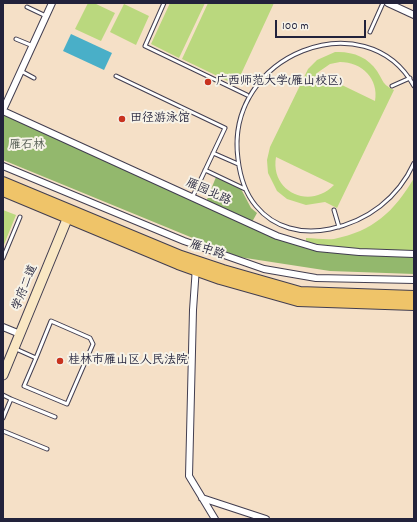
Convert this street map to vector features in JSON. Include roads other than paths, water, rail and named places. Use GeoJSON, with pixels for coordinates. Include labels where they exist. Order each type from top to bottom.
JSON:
{"type":"FeatureCollection","features":[{"type":"Feature","properties":{"kind":"main road","name":"雁中路"},"geometry":{"type":"LineString","coordinates":[[3,182],[69,214]]}},
{"type":"Feature","properties":{"kind":"main road","name":"雁中路"},"geometry":{"type":"LineString","coordinates":[[3,191],[69,214],[197,266],[298,301],[414,305]]}},
{"type":"Feature","properties":{"kind":"main road","name":"雁中路"},"geometry":{"type":"LineString","coordinates":[[197,266],[300,292],[414,296]]}},
{"type":"Feature","properties":{"kind":"street"},"geometry":{"type":"LineString","coordinates":[[3,110],[52,3]]}},
{"type":"Feature","properties":{"kind":"street"},"geometry":{"type":"LineString","coordinates":[[390,3],[414,15]]}},
{"type":"Feature","properties":{"kind":"street","name":"雁园北路"},"geometry":{"type":"LineString","coordinates":[[3,110],[277,236],[317,248],[359,252],[414,254]]}},
{"type":"Feature","properties":{"kind":"street"},"geometry":{"type":"LineString","coordinates":[[3,166],[184,240],[264,269],[316,278],[414,280]]}},
{"type":"Feature","properties":{"kind":"street","name":"学府二道"},"geometry":{"type":"LineString","coordinates":[[3,375],[69,214]]}},
{"type":"Feature","properties":{"kind":"street"},"geometry":{"type":"LineString","coordinates":[[197,266],[189,476],[215,519]]}},
{"type":"Feature","properties":{"kind":"street"},"geometry":{"type":"LineString","coordinates":[[3,327],[20,334]]}},
{"type":"Feature","properties":{"kind":"street"},"geometry":{"type":"LineString","coordinates":[[202,498],[266,519]]}},
{"type":"Feature","properties":{"kind":"lane"},"geometry":{"type":"LineString","coordinates":[[164,3],[145,46],[247,95]]}},
{"type":"Feature","properties":{"kind":"lane"},"geometry":{"type":"LineString","coordinates":[[370,32],[383,3]]}},
{"type":"Feature","properties":{"kind":"lane"},"geometry":{"type":"LineString","coordinates":[[27,7],[46,16]]}},
{"type":"Feature","properties":{"kind":"lane"},"geometry":{"type":"LineString","coordinates":[[364,30],[375,36]]}},
{"type":"Feature","properties":{"kind":"lane"},"geometry":{"type":"LineString","coordinates":[[16,39],[32,46]]}},
{"type":"Feature","properties":{"kind":"lane"},"geometry":{"type":"LineString","coordinates":[[405,67],[414,86]]}},
{"type":"Feature","properties":{"kind":"lane"},"geometry":{"type":"LineString","coordinates":[[21,71],[34,78]]}},
{"type":"Feature","properties":{"kind":"lane"},"geometry":{"type":"LineString","coordinates":[[116,76],[225,128],[192,198]]}},
{"type":"Feature","properties":{"kind":"lane"},"geometry":{"type":"LineString","coordinates":[[392,86],[410,78]]}},
{"type":"Feature","properties":{"kind":"lane"},"geometry":{"type":"LineString","coordinates":[[255,81],[247,95],[240,115],[237,133],[238,164],[246,189],[259,210],[282,226],[310,232],[339,227],[363,218],[387,201],[400,188],[414,163]]}},
{"type":"Feature","properties":{"kind":"lane"},"geometry":{"type":"LineString","coordinates":[[213,153],[238,164]]}},
{"type":"Feature","properties":{"kind":"lane"},"geometry":{"type":"LineString","coordinates":[[205,170],[246,189]]}},
{"type":"Feature","properties":{"kind":"lane"},"geometry":{"type":"LineString","coordinates":[[334,210],[339,227]]}},
{"type":"Feature","properties":{"kind":"lane"},"geometry":{"type":"LineString","coordinates":[[3,258],[20,217]]}},
{"type":"Feature","properties":{"kind":"lane"},"geometry":{"type":"LineString","coordinates":[[277,236],[282,226]]}},
{"type":"Feature","properties":{"kind":"lane"},"geometry":{"type":"LineString","coordinates":[[51,321],[90,338],[92,344],[67,404],[24,386],[36,358],[51,321]]}},
{"type":"Feature","properties":{"kind":"lane"},"geometry":{"type":"LineString","coordinates":[[14,348],[36,358]]}},
{"type":"Feature","properties":{"kind":"lane"},"geometry":{"type":"LineString","coordinates":[[3,395],[55,417]]}},
{"type":"Feature","properties":{"kind":"lane"},"geometry":{"type":"LineString","coordinates":[[3,418],[11,399]]}},
{"type":"Feature","properties":{"kind":"lane"},"geometry":{"type":"LineString","coordinates":[[3,431],[47,449]]}},
{"type":"Feature","properties":{"kind":"water"},"geometry":{"type":"Polygon","coordinates":[[[71,34],[112,53],[104,70],[63,51],[71,34]]]}},
{"type":"Feature","properties":{"kind":"place","name":"广西师范大学(雁山校区)"},"geometry":{"type":"Point","coordinates":[208,82]}},
{"type":"Feature","properties":{"kind":"place","name":"田径游泳馆"},"geometry":{"type":"Point","coordinates":[122,119]}},
{"type":"Feature","properties":{"kind":"place","name":"桂林市雁山区人民法院"},"geometry":{"type":"Point","coordinates":[60,361]}},
{"type":"Feature","properties":{"kind":"park label","name":"雁石林"},"geometry":{"type":"Point","coordinates":[27,146]}}]}
